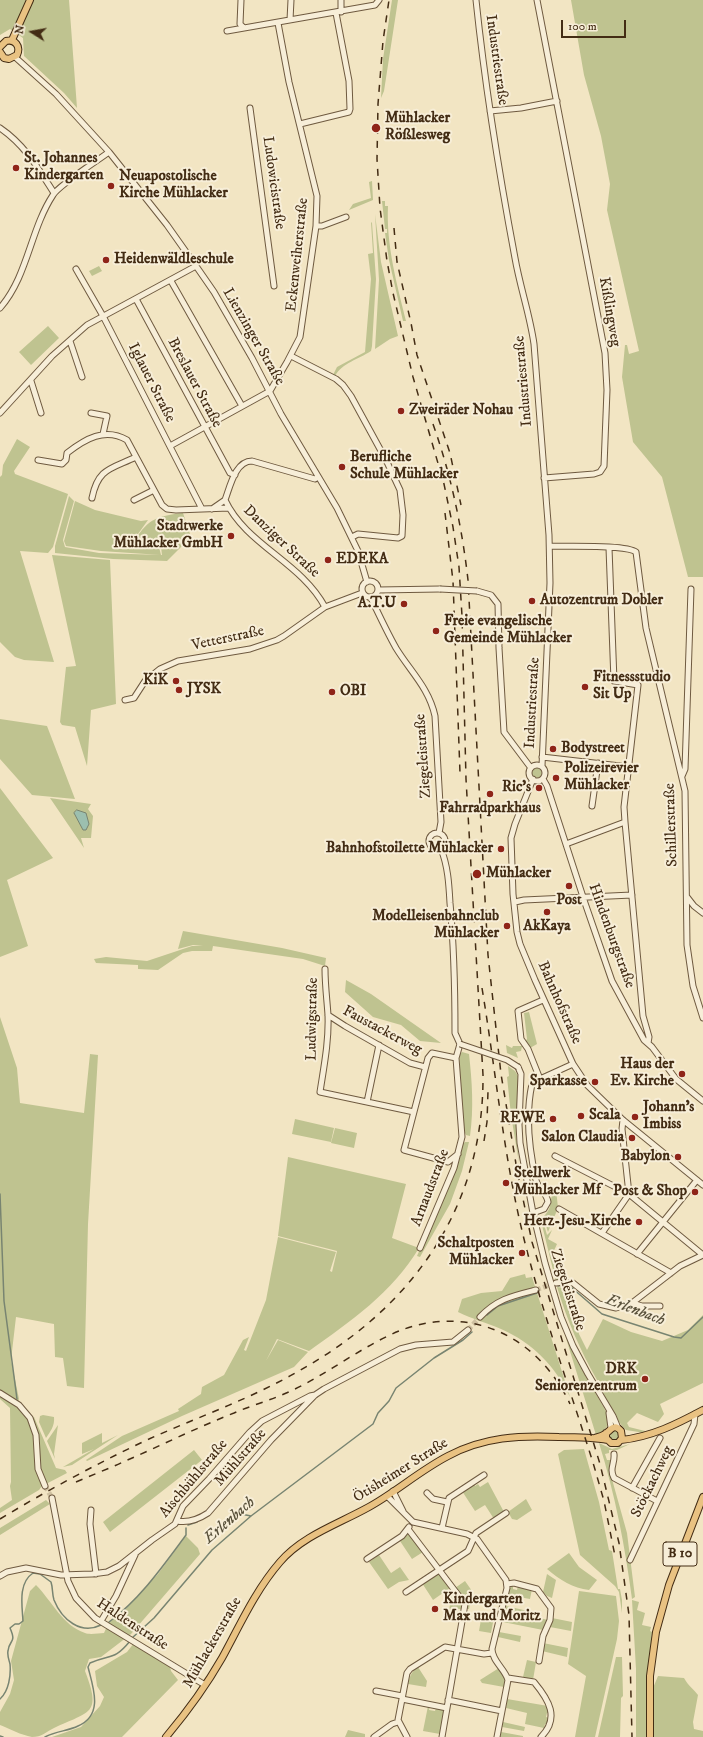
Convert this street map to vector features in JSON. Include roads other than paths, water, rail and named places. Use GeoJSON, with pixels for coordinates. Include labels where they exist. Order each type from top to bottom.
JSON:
{"type":"FeatureCollection","features":[{"type":"Feature","properties":{"kind":"main road"},"geometry":{"type":"LineString","coordinates":[[12,40],[30,0]]}},
{"type":"Feature","properties":{"kind":"main road"},"geometry":{"type":"LineString","coordinates":[[0,48],[6,41],[12,40],[17,44],[19,50],[15,57],[7,59],[2,56],[0,52]]}},
{"type":"Feature","properties":{"kind":"main road"},"geometry":{"type":"LineString","coordinates":[[594,1438],[614,1428],[622,1437],[644,1437],[703,1410]]}},
{"type":"Feature","properties":{"kind":"main road"},"geometry":{"type":"LineString","coordinates":[[606,1433],[608,1440],[611,1443],[616,1444],[622,1437]]}},
{"type":"Feature","properties":{"kind":"main road","name":"Ötisheimer Straße"},"geometry":{"type":"LineString","coordinates":[[281,1561],[315,1535],[367,1508],[447,1456],[465,1448],[490,1440],[521,1436],[594,1438],[608,1440]]}},
{"type":"Feature","properties":{"kind":"main road","name":"B 10"},"geometry":{"type":"LineString","coordinates":[[650,1737],[650,1676],[656,1632],[661,1609],[703,1497]]}},
{"type":"Feature","properties":{"kind":"main road","name":"Mühlackerstraße"},"geometry":{"type":"LineString","coordinates":[[166,1737],[205,1685],[221,1659],[253,1599],[281,1561]]}},
{"type":"Feature","properties":{"kind":"street"},"geometry":{"type":"LineString","coordinates":[[241,0],[240,24],[244,28]]}},
{"type":"Feature","properties":{"kind":"street"},"geometry":{"type":"LineString","coordinates":[[290,0],[290,20]]}},
{"type":"Feature","properties":{"kind":"street"},"geometry":{"type":"LineString","coordinates":[[300,124],[349,112],[350,109],[349,81],[339,13],[341,0]]}},
{"type":"Feature","properties":{"kind":"street"},"geometry":{"type":"LineString","coordinates":[[227,31],[339,13],[375,5],[379,0]]}},
{"type":"Feature","properties":{"kind":"street","name":"Industriestraße"},"geometry":{"type":"LineString","coordinates":[[476,0],[490,111],[517,269],[531,322],[550,546],[550,583],[542,766]]}},
{"type":"Feature","properties":{"kind":"street","name":"Kißlingweg"},"geometry":{"type":"LineString","coordinates":[[537,0],[605,353],[607,390],[604,466],[600,472],[594,474],[544,478]]}},
{"type":"Feature","properties":{"kind":"street","name":"Eckenweiherstraße"},"geometry":{"type":"LineString","coordinates":[[270,391],[291,356],[300,337],[316,226],[317,196],[289,82],[278,22]]}},
{"type":"Feature","properties":{"kind":"street","name":"Lienzinger Straße"},"geometry":{"type":"LineString","coordinates":[[15,57],[56,94],[109,152],[167,225],[214,292],[352,537],[360,557],[367,582]]}},
{"type":"Feature","properties":{"kind":"street"},"geometry":{"type":"LineString","coordinates":[[490,111],[521,108],[557,101]]}},
{"type":"Feature","properties":{"kind":"street","name":"Ludowicistraße"},"geometry":{"type":"LineString","coordinates":[[250,108],[274,286]]}},
{"type":"Feature","properties":{"kind":"street"},"geometry":{"type":"LineString","coordinates":[[0,128],[17,141],[34,160],[54,193]]}},
{"type":"Feature","properties":{"kind":"street"},"geometry":{"type":"LineString","coordinates":[[0,308],[10,295],[20,275],[42,218],[54,193],[109,152]]}},
{"type":"Feature","properties":{"kind":"street"},"geometry":{"type":"LineString","coordinates":[[316,226],[322,226],[346,218]]}},
{"type":"Feature","properties":{"kind":"street"},"geometry":{"type":"LineString","coordinates":[[0,413],[31,381],[52,356],[87,325],[171,281],[196,266]]}},
{"type":"Feature","properties":{"kind":"street","name":"Iglauer Straße"},"geometry":{"type":"LineString","coordinates":[[76,269],[103,316],[202,509]]}},
{"type":"Feature","properties":{"kind":"street"},"geometry":{"type":"LineString","coordinates":[[171,281],[242,406]]}},
{"type":"Feature","properties":{"kind":"street","name":"Breslauer Straße"},"geometry":{"type":"LineString","coordinates":[[136,299],[204,427],[230,473],[235,475]]}},
{"type":"Feature","properties":{"kind":"street"},"geometry":{"type":"LineString","coordinates":[[70,341],[82,378]]}},
{"type":"Feature","properties":{"kind":"street"},"geometry":{"type":"LineString","coordinates":[[291,356],[336,379],[343,385],[351,396],[386,460],[400,490],[403,515],[402,536],[398,538],[358,534],[352,537]]}},
{"type":"Feature","properties":{"kind":"street"},"geometry":{"type":"LineString","coordinates":[[31,381],[41,413]]}},
{"type":"Feature","properties":{"kind":"street"},"geometry":{"type":"LineString","coordinates":[[170,446],[270,391]]}},
{"type":"Feature","properties":{"kind":"street"},"geometry":{"type":"LineString","coordinates":[[38,460],[62,464],[66,460],[67,453],[76,446],[93,436],[103,434],[107,416],[91,413]]}},
{"type":"Feature","properties":{"kind":"street","name":"Danziger Straße"},"geometry":{"type":"LineString","coordinates":[[103,434],[127,440],[162,505],[167,509],[229,508],[246,528],[265,546],[297,571],[318,595],[325,607]]}},
{"type":"Feature","properties":{"kind":"street"},"geometry":{"type":"LineString","coordinates":[[92,498],[95,483],[102,473],[136,457]]}},
{"type":"Feature","properties":{"kind":"street"},"geometry":{"type":"LineString","coordinates":[[229,508],[225,500],[240,465],[246,461],[252,461],[316,479],[318,477]]}},
{"type":"Feature","properties":{"kind":"street"},"geometry":{"type":"LineString","coordinates":[[134,500],[154,490]]}},
{"type":"Feature","properties":{"kind":"street","name":"Danziger Straße"},"geometry":{"type":"LineString","coordinates":[[212,509],[225,500]]}},
{"type":"Feature","properties":{"kind":"street","name":"Schillerstraße"},"geometry":{"type":"LineString","coordinates":[[550,546],[609,548],[634,551],[636,554],[646,628],[682,776],[686,803],[687,945],[697,1002],[703,1018]]}},
{"type":"Feature","properties":{"kind":"street"},"geometry":{"type":"LineString","coordinates":[[609,548],[614,681],[638,685],[624,807],[643,1016],[649,1037],[648,1043]]}},
{"type":"Feature","properties":{"kind":"street"},"geometry":{"type":"LineString","coordinates":[[367,582],[375,583],[378,590],[376,595],[371,598],[366,597],[362,593],[363,585],[367,582]]}},
{"type":"Feature","properties":{"kind":"street"},"geometry":{"type":"LineString","coordinates":[[378,590],[440,589],[478,591],[491,595],[498,604],[498,648],[504,732],[530,768],[529,775],[532,779],[539,781],[543,779],[546,772],[542,766],[534,765],[530,768]]}},
{"type":"Feature","properties":{"kind":"street"},"geometry":{"type":"LineString","coordinates":[[682,776],[685,769],[688,720],[691,589]]}},
{"type":"Feature","properties":{"kind":"street","name":"Vetterstraße"},"geometry":{"type":"LineString","coordinates":[[125,700],[134,698],[145,681],[160,669],[178,661],[250,649],[277,640],[325,607],[362,593]]}},
{"type":"Feature","properties":{"kind":"street","name":"Ziegeleistraße"},"geometry":{"type":"LineString","coordinates":[[371,598],[397,649],[424,687],[432,705],[435,716],[441,822],[439,833]]}},
{"type":"Feature","properties":{"kind":"street"},"geometry":{"type":"LineString","coordinates":[[542,757],[629,767]]}},
{"type":"Feature","properties":{"kind":"street"},"geometry":{"type":"LineString","coordinates":[[592,806],[598,763]]}},
{"type":"Feature","properties":{"kind":"street","name":"Bahnhofstraße"},"geometry":{"type":"LineString","coordinates":[[532,779],[512,831],[512,858],[517,932],[520,944],[543,1000],[573,1064],[587,1085],[623,1120],[703,1185]]}},
{"type":"Feature","properties":{"kind":"street","name":"Hindenburgstraße"},"geometry":{"type":"LineString","coordinates":[[543,779],[547,786],[612,981],[644,1040],[676,1079],[703,1101]]}},
{"type":"Feature","properties":{"kind":"street"},"geometry":{"type":"LineString","coordinates":[[566,844],[625,822]]}},
{"type":"Feature","properties":{"kind":"street","name":"Ziegeleistraße"},"geometry":{"type":"LineString","coordinates":[[439,833],[431,836],[429,841],[433,848],[441,849]]}},
{"type":"Feature","properties":{"kind":"street","name":"Ziegeleistraße"},"geometry":{"type":"LineString","coordinates":[[439,833],[443,835],[445,840],[445,845],[441,849]]}},
{"type":"Feature","properties":{"kind":"street","name":"Ziegeleistraße"},"geometry":{"type":"LineString","coordinates":[[441,849],[446,865],[453,937],[455,1032],[460,1044],[507,1060],[520,1070],[519,1134],[533,1213],[545,1263],[564,1323],[580,1360],[608,1410],[613,1416],[614,1428]]}},
{"type":"Feature","properties":{"kind":"street"},"geometry":{"type":"LineString","coordinates":[[515,902],[524,900],[632,895]]}},
{"type":"Feature","properties":{"kind":"street"},"geometry":{"type":"LineString","coordinates":[[686,895],[694,906],[703,913]]}},
{"type":"Feature","properties":{"kind":"street","name":"Ludwigstraße"},"geometry":{"type":"LineString","coordinates":[[325,969],[328,1015],[327,1049],[320,1092],[414,1112]]}},
{"type":"Feature","properties":{"kind":"street"},"geometry":{"type":"LineString","coordinates":[[540,1079],[528,1049],[521,1039],[518,1011],[543,1000]]}},
{"type":"Feature","properties":{"kind":"street","name":"Faustackerweg"},"geometry":{"type":"LineString","coordinates":[[328,1015],[410,1063],[425,1067]]}},
{"type":"Feature","properties":{"kind":"street"},"geometry":{"type":"LineString","coordinates":[[459,1153],[448,1162],[404,1150],[425,1067],[432,1053],[456,1058],[460,1044]]}},
{"type":"Feature","properties":{"kind":"street"},"geometry":{"type":"LineString","coordinates":[[367,1102],[379,1045]]}},
{"type":"Feature","properties":{"kind":"street","name":"Arnaudstraße"},"geometry":{"type":"LineString","coordinates":[[420,1248],[459,1153],[462,1137],[456,1058]]}},
{"type":"Feature","properties":{"kind":"street"},"geometry":{"type":"LineString","coordinates":[[533,1213],[544,1209],[548,1202],[537,1182],[528,1134],[533,1083],[573,1064]]}},
{"type":"Feature","properties":{"kind":"street"},"geometry":{"type":"LineString","coordinates":[[602,1233],[629,1194],[622,1129],[623,1120]]}},
{"type":"Feature","properties":{"kind":"street"},"geometry":{"type":"LineString","coordinates":[[555,1156],[629,1194],[703,1255],[680,1266],[632,1303],[616,1308],[605,1307],[593,1301],[573,1283],[556,1283]]}},
{"type":"Feature","properties":{"kind":"street"},"geometry":{"type":"LineString","coordinates":[[637,1254],[697,1180]]}},
{"type":"Feature","properties":{"kind":"street"},"geometry":{"type":"LineString","coordinates":[[559,1209],[671,1273]]}},
{"type":"Feature","properties":{"kind":"street"},"geometry":{"type":"LineString","coordinates":[[480,1318],[490,1307],[501,1300],[536,1290]]}},
{"type":"Feature","properties":{"kind":"street"},"geometry":{"type":"LineString","coordinates":[[632,1303],[642,1306],[660,1306]]}},
{"type":"Feature","properties":{"kind":"street"},"geometry":{"type":"LineString","coordinates":[[315,1395],[370,1364],[400,1350],[416,1344],[453,1342],[468,1330]]}},
{"type":"Feature","properties":{"kind":"street"},"geometry":{"type":"LineString","coordinates":[[0,1393],[19,1405],[30,1418],[36,1435],[38,1469],[45,1486]]}},
{"type":"Feature","properties":{"kind":"street","name":"Mühlstraße"},"geometry":{"type":"LineString","coordinates":[[177,1521],[184,1522],[197,1519],[208,1513],[271,1440],[315,1395]]}},
{"type":"Feature","properties":{"kind":"street","name":"Aischbühlstraße"},"geometry":{"type":"LineString","coordinates":[[101,1621],[116,1596],[136,1556],[135,1554],[175,1524],[183,1506],[250,1432],[268,1418],[310,1396],[315,1395]]}},
{"type":"Feature","properties":{"kind":"street","name":"Stöckachweg"},"geometry":{"type":"LineString","coordinates":[[630,1560],[694,1424],[695,1414]]}},
{"type":"Feature","properties":{"kind":"street"},"geometry":{"type":"LineString","coordinates":[[632,1488],[660,1438]]}},
{"type":"Feature","properties":{"kind":"street"},"geometry":{"type":"LineString","coordinates":[[614,1454],[611,1472],[614,1478],[657,1501]]}},
{"type":"Feature","properties":{"kind":"street"},"geometry":{"type":"LineString","coordinates":[[442,1528],[447,1502],[452,1495],[484,1475]]}},
{"type":"Feature","properties":{"kind":"street"},"geometry":{"type":"LineString","coordinates":[[393,1491],[403,1512]]}},
{"type":"Feature","properties":{"kind":"street"},"geometry":{"type":"LineString","coordinates":[[427,1492],[433,1499],[447,1502]]}},
{"type":"Feature","properties":{"kind":"street"},"geometry":{"type":"LineString","coordinates":[[387,1496],[411,1521],[474,1536],[482,1545],[507,1584],[492,1653],[508,1678],[497,1737]]}},
{"type":"Feature","properties":{"kind":"street","name":"Haldenstraße"},"geometry":{"type":"LineString","coordinates":[[52,1498],[66,1574],[76,1598],[90,1614],[205,1685]]}},
{"type":"Feature","properties":{"kind":"street"},"geometry":{"type":"LineString","coordinates":[[91,1510],[90,1524],[96,1574]]}},
{"type":"Feature","properties":{"kind":"street"},"geometry":{"type":"LineString","coordinates":[[406,1592],[468,1551],[474,1536],[480,1530],[506,1513]]}},
{"type":"Feature","properties":{"kind":"street"},"geometry":{"type":"LineString","coordinates":[[367,1559],[402,1536],[411,1521]]}},
{"type":"Feature","properties":{"kind":"street"},"geometry":{"type":"LineString","coordinates":[[408,1528],[465,1604],[442,1737]]}},
{"type":"Feature","properties":{"kind":"street"},"geometry":{"type":"LineString","coordinates":[[0,1576],[26,1568],[66,1574],[96,1574],[113,1569],[135,1554]]}},
{"type":"Feature","properties":{"kind":"street"},"geometry":{"type":"LineString","coordinates":[[507,1584],[537,1588],[551,1608],[550,1620],[543,1636],[539,1661]]}},
{"type":"Feature","properties":{"kind":"street"},"geometry":{"type":"LineString","coordinates":[[407,1737],[398,1722],[407,1673],[410,1669],[441,1648],[447,1647],[484,1654],[492,1653]]}},
{"type":"Feature","properties":{"kind":"street"},"geometry":{"type":"LineString","coordinates":[[508,1678],[534,1682],[551,1708],[552,1713],[549,1729],[541,1737]]}},
{"type":"Feature","properties":{"kind":"street"},"geometry":{"type":"LineString","coordinates":[[376,1691],[447,1708]]}},
{"type":"Feature","properties":{"kind":"street"},"geometry":{"type":"LineString","coordinates":[[448,1700],[502,1711]]}},
{"type":"Feature","properties":{"kind":"street"},"geometry":{"type":"LineString","coordinates":[[374,1737],[392,1724],[398,1722]]}},
{"type":"Feature","properties":{"kind":"waterway"},"geometry":{"type":"LineString","coordinates":[[0,1194],[4,1301],[17,1399]]}},
{"type":"Feature","properties":{"kind":"waterway","name":"Erlenbach"},"geometry":{"type":"LineString","coordinates":[[558,1286],[565,1285],[571,1287],[602,1314],[674,1337],[681,1338],[703,1317]]}},
{"type":"Feature","properties":{"kind":"waterway","name":"Erlenbach"},"geometry":{"type":"LineString","coordinates":[[487,1315],[498,1306],[537,1293]]}},
{"type":"Feature","properties":{"kind":"waterway","name":"Erlenbach"},"geometry":{"type":"LineString","coordinates":[[132,1638],[154,1618],[212,1550],[251,1516],[373,1424],[378,1413],[389,1401],[396,1388],[434,1358],[463,1340],[472,1332]]}},
{"type":"Feature","properties":{"kind":"waterway"},"geometry":{"type":"LineString","coordinates":[[241,1514],[251,1516]]}},
{"type":"Feature","properties":{"kind":"waterway"},"geometry":{"type":"LineString","coordinates":[[188,1525],[197,1522]]}},
{"type":"Feature","properties":{"kind":"waterway"},"geometry":{"type":"LineString","coordinates":[[109,1622],[141,1593],[186,1535],[186,1528]]}},
{"type":"Feature","properties":{"kind":"waterway"},"geometry":{"type":"LineString","coordinates":[[0,1699],[6,1692],[10,1678],[8,1653],[13,1639],[10,1628],[23,1621],[23,1588],[28,1577],[33,1573],[40,1574],[51,1582],[54,1600],[57,1607],[73,1624],[86,1628],[94,1628],[101,1625]]}},
{"type":"Feature","properties":{"kind":"waterway","name":"Erlenbach"},"geometry":{"type":"LineString","coordinates":[[45,1737],[53,1733],[74,1728],[86,1721],[91,1715],[95,1700],[88,1667],[90,1663],[120,1652],[130,1641]]}},
{"type":"Feature","properties":{"kind":"tunnel"},"geometry":{"type":"LineString","coordinates":[[536,1290],[555,1283]]}},
{"type":"Feature","properties":{"kind":"tunnel"},"geometry":{"type":"LineString","coordinates":[[468,1330],[480,1317]]}},
{"type":"Feature","properties":{"kind":"tunnel"},"geometry":{"type":"LineString","coordinates":[[45,1486],[52,1498]]}},
{"type":"Feature","properties":{"kind":"railway"},"geometry":{"type":"LineString","coordinates":[[0,1519],[73,1477],[130,1448],[279,1382],[338,1347],[374,1318],[406,1286],[433,1250],[455,1211],[470,1169],[480,1124],[483,1075],[466,779],[462,616],[459,567],[453,527],[444,484],[413,377],[393,293],[380,208],[377,159],[378,104],[383,41],[389,0]]}},
{"type":"Feature","properties":{"kind":"railway"},"geometry":{"type":"LineString","coordinates":[[394,228],[397,262],[417,355],[450,453],[461,505]]}},
{"type":"Feature","properties":{"kind":"railway"},"geometry":{"type":"LineString","coordinates":[[433,424],[455,501],[463,540],[468,580],[488,955],[501,1074],[517,1170],[532,1242],[600,1464],[619,1543],[629,1615],[632,1737]]}},
{"type":"Feature","properties":{"kind":"railway"},"geometry":{"type":"LineString","coordinates":[[445,513],[453,581],[460,773]]}},
{"type":"Feature","properties":{"kind":"railway"},"geometry":{"type":"LineString","coordinates":[[482,988],[511,1180],[525,1243],[549,1327],[594,1466],[604,1501],[615,1556]]}},
{"type":"Feature","properties":{"kind":"railway"},"geometry":{"type":"LineString","coordinates":[[484,1141],[487,1122],[488,1091]]}},
{"type":"Feature","properties":{"kind":"railway"},"geometry":{"type":"LineString","coordinates":[[76,1482],[240,1410],[298,1388],[378,1341],[392,1334],[419,1325],[446,1321],[472,1323],[496,1330],[518,1342],[539,1359],[556,1380],[570,1404]]}},
{"type":"Feature","properties":{"kind":"place","name":"Mühlacker Rößlesweg"},"geometry":{"type":"Point","coordinates":[376,128]}},
{"type":"Feature","properties":{"kind":"place","name":"St. Johannes Kindergarten"},"geometry":{"type":"Point","coordinates":[16,168]}},
{"type":"Feature","properties":{"kind":"place","name":"Neuapostolische Kirche Mühlacker"},"geometry":{"type":"Point","coordinates":[111,186]}},
{"type":"Feature","properties":{"kind":"place","name":"Heidenwäldleschule"},"geometry":{"type":"Point","coordinates":[106,260]}},
{"type":"Feature","properties":{"kind":"place","name":"Zweiräder Nohau"},"geometry":{"type":"Point","coordinates":[401,411]}},
{"type":"Feature","properties":{"kind":"place","name":"Berufliche Schule Mühlacker"},"geometry":{"type":"Point","coordinates":[342,467]}},
{"type":"Feature","properties":{"kind":"place","name":"Stadtwerke Mühlacker GmbH"},"geometry":{"type":"Point","coordinates":[231,536]}},
{"type":"Feature","properties":{"kind":"place","name":"EDEKA"},"geometry":{"type":"Point","coordinates":[328,560]}},
{"type":"Feature","properties":{"kind":"place","name":"Autozentrum Dobler"},"geometry":{"type":"Point","coordinates":[532,601]}},
{"type":"Feature","properties":{"kind":"place","name":"A.T.U"},"geometry":{"type":"Point","coordinates":[404,604]}},
{"type":"Feature","properties":{"kind":"place","name":"Freie evangelische Gemeinde Mühlacker"},"geometry":{"type":"Point","coordinates":[436,631]}},
{"type":"Feature","properties":{"kind":"place","name":"KiK"},"geometry":{"type":"Point","coordinates":[176,681]}},
{"type":"Feature","properties":{"kind":"place","name":"Fitnessstudio Sit Up"},"geometry":{"type":"Point","coordinates":[585,687]}},
{"type":"Feature","properties":{"kind":"place","name":"JYSK"},"geometry":{"type":"Point","coordinates":[179,690]}},
{"type":"Feature","properties":{"kind":"place","name":"OBI"},"geometry":{"type":"Point","coordinates":[332,692]}},
{"type":"Feature","properties":{"kind":"place","name":"Bodystreet"},"geometry":{"type":"Point","coordinates":[553,749]}},
{"type":"Feature","properties":{"kind":"place","name":"Polizeirevier Mühlacker"},"geometry":{"type":"Point","coordinates":[556,778]}},
{"type":"Feature","properties":{"kind":"place","name":"Ric's"},"geometry":{"type":"Point","coordinates":[539,788]}},
{"type":"Feature","properties":{"kind":"place","name":"Fahrradparkhaus"},"geometry":{"type":"Point","coordinates":[490,794]}},
{"type":"Feature","properties":{"kind":"place","name":"Bahnhofstoilette Mühlacker"},"geometry":{"type":"Point","coordinates":[501,849]}},
{"type":"Feature","properties":{"kind":"place","name":"Mühlacker"},"geometry":{"type":"Point","coordinates":[477,874]}},
{"type":"Feature","properties":{"kind":"place","name":"Post"},"geometry":{"type":"Point","coordinates":[569,886]}},
{"type":"Feature","properties":{"kind":"place","name":"AkKaya"},"geometry":{"type":"Point","coordinates":[547,912]}},
{"type":"Feature","properties":{"kind":"place","name":"Modelleisenbahnclub Mühlacker"},"geometry":{"type":"Point","coordinates":[507,926]}},
{"type":"Feature","properties":{"kind":"place","name":"Haus der Ev. Kirche"},"geometry":{"type":"Point","coordinates":[682,1074]}},
{"type":"Feature","properties":{"kind":"place","name":"Sparkasse"},"geometry":{"type":"Point","coordinates":[595,1082]}},
{"type":"Feature","properties":{"kind":"place","name":"Scala"},"geometry":{"type":"Point","coordinates":[581,1116]}},
{"type":"Feature","properties":{"kind":"place","name":"Johann's Imbiss"},"geometry":{"type":"Point","coordinates":[635,1117]}},
{"type":"Feature","properties":{"kind":"place","name":"REWE"},"geometry":{"type":"Point","coordinates":[553,1119]}},
{"type":"Feature","properties":{"kind":"place","name":"Salon Claudia"},"geometry":{"type":"Point","coordinates":[632,1138]}},
{"type":"Feature","properties":{"kind":"place","name":"Babylon"},"geometry":{"type":"Point","coordinates":[678,1157]}},
{"type":"Feature","properties":{"kind":"place","name":"Stellwerk Mühlacker Mf"},"geometry":{"type":"Point","coordinates":[506,1183]}},
{"type":"Feature","properties":{"kind":"place","name":"Post & Shop"},"geometry":{"type":"Point","coordinates":[695,1192]}},
{"type":"Feature","properties":{"kind":"place","name":"Herz-Jesu-Kirche"},"geometry":{"type":"Point","coordinates":[639,1222]}},
{"type":"Feature","properties":{"kind":"place","name":"Schaltposten Mühlacker"},"geometry":{"type":"Point","coordinates":[522,1253]}},
{"type":"Feature","properties":{"kind":"place","name":"DRK Seniorenzentrum"},"geometry":{"type":"Point","coordinates":[645,1379]}},
{"type":"Feature","properties":{"kind":"place","name":"Kindergarten Max und Moritz"},"geometry":{"type":"Point","coordinates":[435,1609]}}]}
